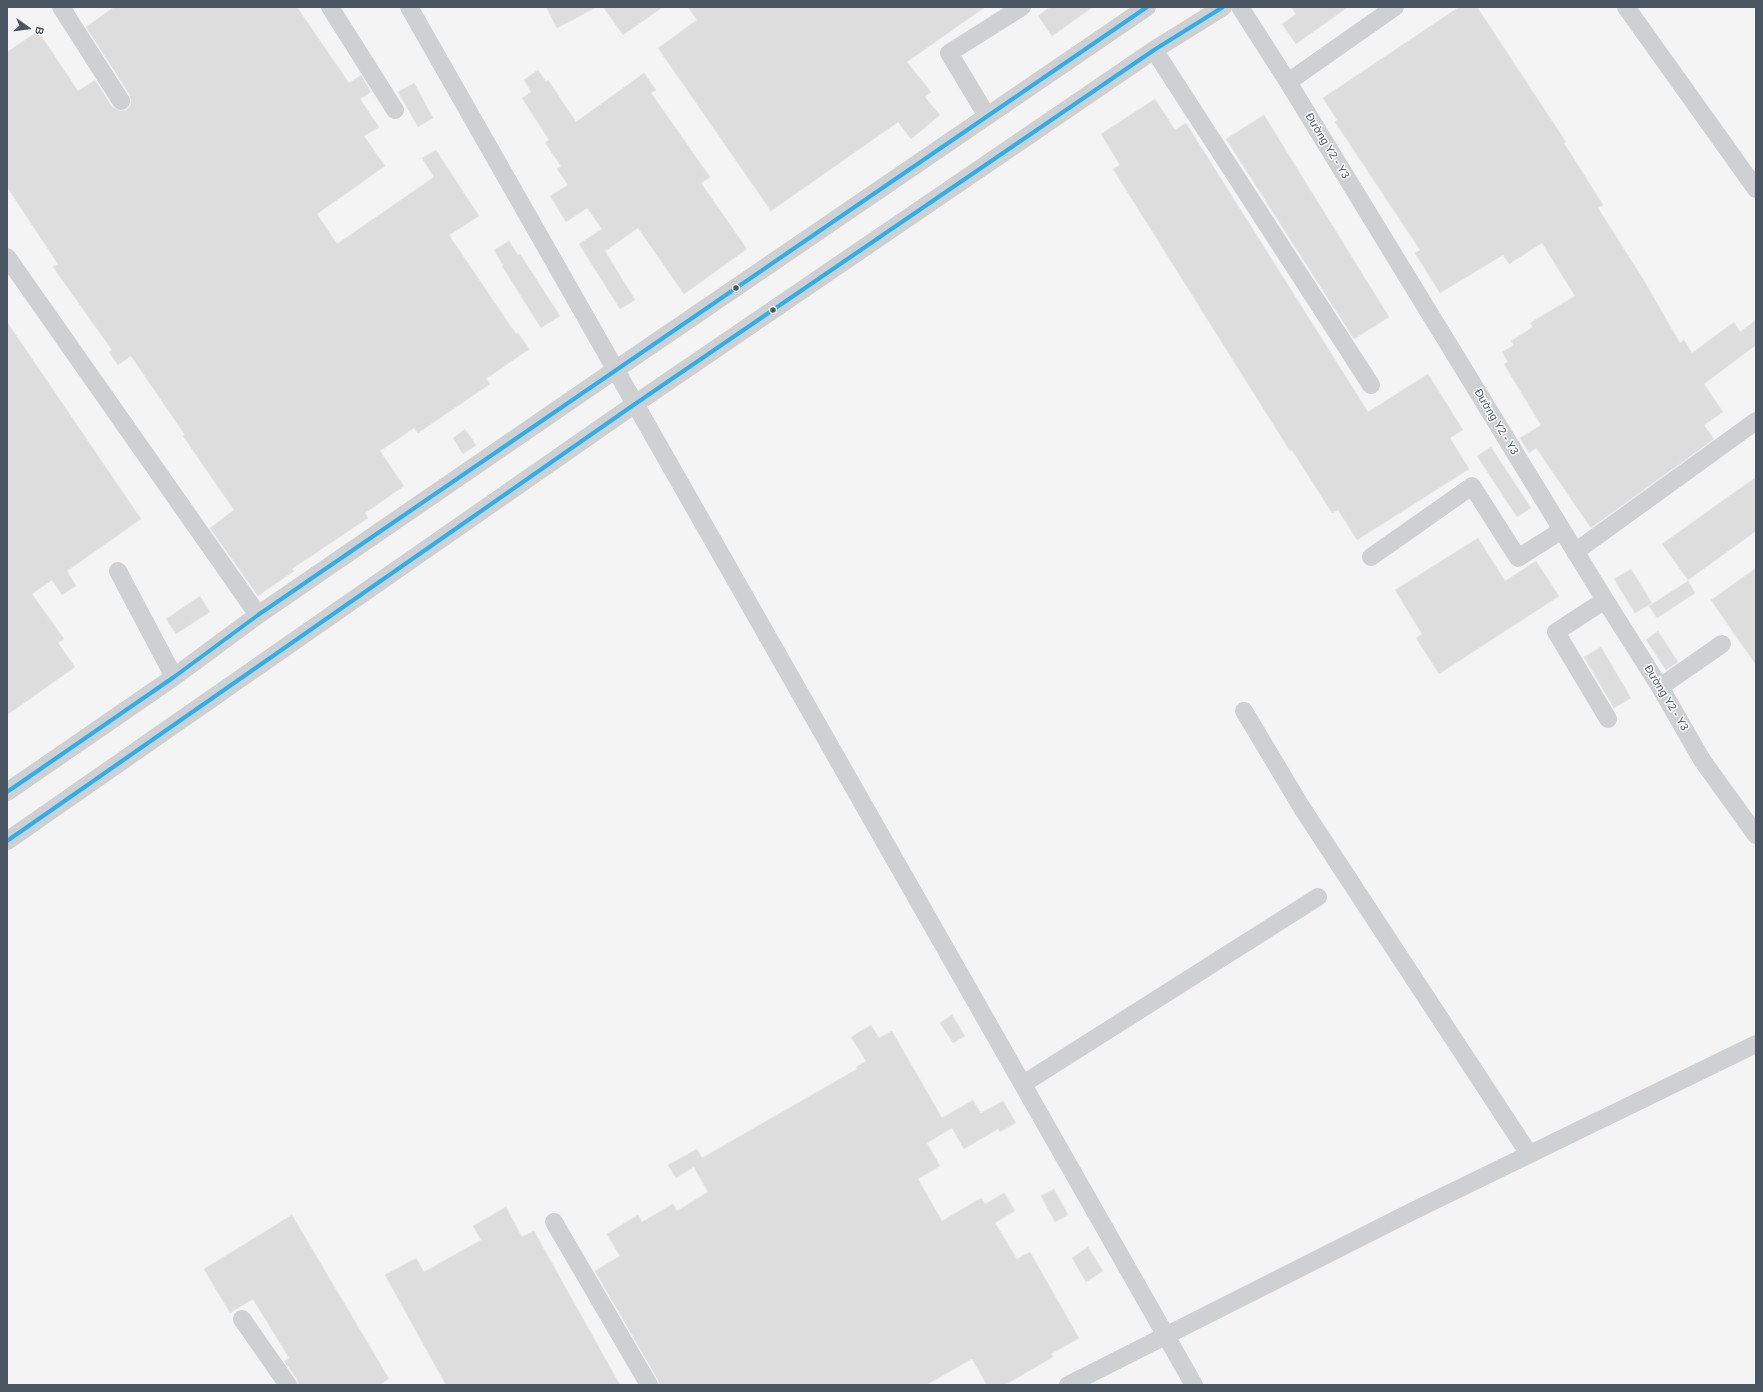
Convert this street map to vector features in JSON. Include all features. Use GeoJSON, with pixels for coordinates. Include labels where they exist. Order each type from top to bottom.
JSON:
{"type":"FeatureCollection","features":[{"type":"Feature","properties":{"kind":"street"},"geometry":{"type":"LineString","coordinates":[[61,7],[121,101]]}},
{"type":"Feature","properties":{"kind":"street"},"geometry":{"type":"LineString","coordinates":[[330,7],[395,110]]}},
{"type":"Feature","properties":{"kind":"street"},"geometry":{"type":"LineString","coordinates":[[409,7],[1194,1385]]}},
{"type":"Feature","properties":{"kind":"street"},"geometry":{"type":"LineString","coordinates":[[987,116],[949,53],[1022,7]]}},
{"type":"Feature","properties":{"kind":"street"},"geometry":{"type":"LineString","coordinates":[[8,789],[174,677],[258,616],[615,370],[1147,7]]}},
{"type":"Feature","properties":{"kind":"street"},"geometry":{"type":"LineString","coordinates":[[7,841],[635,404],[1154,50],[1223,7]]}},
{"type":"Feature","properties":{"kind":"street","name":"Đường Y2 - Y3"},"geometry":{"type":"LineString","coordinates":[[1240,7],[1288,82],[1575,552],[1660,687],[1702,760],[1756,835]]}},
{"type":"Feature","properties":{"kind":"street"},"geometry":{"type":"LineString","coordinates":[[1288,82],[1395,7]]}},
{"type":"Feature","properties":{"kind":"street"},"geometry":{"type":"LineString","coordinates":[[1626,7],[1756,190]]}},
{"type":"Feature","properties":{"kind":"street"},"geometry":{"type":"LineString","coordinates":[[1154,50],[1371,385]]}},
{"type":"Feature","properties":{"kind":"street"},"geometry":{"type":"LineString","coordinates":[[7,257],[258,616]]}},
{"type":"Feature","properties":{"kind":"street"},"geometry":{"type":"LineString","coordinates":[[1575,552],[1756,422]]}},
{"type":"Feature","properties":{"kind":"street"},"geometry":{"type":"LineString","coordinates":[[1371,557],[1472,486],[1518,558],[1562,530]]}},
{"type":"Feature","properties":{"kind":"street"},"geometry":{"type":"LineString","coordinates":[[118,571],[174,677]]}},
{"type":"Feature","properties":{"kind":"street"},"geometry":{"type":"LineString","coordinates":[[1605,600],[1556,632],[1608,719]]}},
{"type":"Feature","properties":{"kind":"street"},"geometry":{"type":"LineString","coordinates":[[1660,687],[1722,644]]}},
{"type":"Feature","properties":{"kind":"street"},"geometry":{"type":"LineString","coordinates":[[1244,711],[1302,808],[1529,1154]]}},
{"type":"Feature","properties":{"kind":"street"},"geometry":{"type":"LineString","coordinates":[[1023,1084],[1318,897]]}},
{"type":"Feature","properties":{"kind":"street"},"geometry":{"type":"LineString","coordinates":[[1068,1385],[1411,1212],[1756,1044]]}},
{"type":"Feature","properties":{"kind":"street"},"geometry":{"type":"LineString","coordinates":[[554,1222],[648,1385]]}},
{"type":"Feature","properties":{"kind":"street"},"geometry":{"type":"LineString","coordinates":[[242,1319],[288,1385]]}},
{"type":"Feature","properties":{"kind":"building"},"geometry":{"type":"Polygon","coordinates":[[[114,7],[297,7],[349,83],[361,75],[371,92],[360,99],[379,127],[364,136],[385,166],[317,214],[337,244],[434,177],[422,158],[436,150],[479,216],[449,235],[516,334],[518,333],[529,349],[486,379],[490,384],[418,433],[414,428],[380,451],[404,486],[365,513],[368,518],[292,569],[294,571],[258,596],[210,528],[234,510],[183,436],[185,435],[131,356],[118,365],[109,352],[112,350],[53,267],[58,264],[7,187],[7,52],[38,31],[78,91],[95,80],[112,107],[121,111],[126,110],[130,105],[130,95],[86,27],[114,7]]]}},
{"type":"Feature","properties":{"kind":"building"},"geometry":{"type":"Polygon","coordinates":[[[546,7],[597,7],[557,28],[546,7]]]}},
{"type":"Feature","properties":{"kind":"building"},"geometry":{"type":"Polygon","coordinates":[[[603,7],[663,7],[623,35],[603,7]]]}},
{"type":"Feature","properties":{"kind":"building"},"geometry":{"type":"Polygon","coordinates":[[[688,7],[985,7],[907,62],[931,92],[925,97],[940,115],[911,139],[898,122],[771,211],[658,48],[697,20],[688,7]]]}},
{"type":"Feature","properties":{"kind":"building"},"geometry":{"type":"Polygon","coordinates":[[[1050,7],[1093,7],[1052,36],[1038,16],[1050,7]]]}},
{"type":"Feature","properties":{"kind":"building"},"geometry":{"type":"Polygon","coordinates":[[[1291,7],[1348,7],[1296,44],[1282,24],[1296,14],[1291,7]]]}},
{"type":"Feature","properties":{"kind":"building"},"geometry":{"type":"Polygon","coordinates":[[[1459,7],[1477,7],[1566,142],[1564,143],[1603,205],[1598,208],[1643,279],[1680,343],[1684,340],[1692,353],[1734,322],[1740,332],[1756,320],[1756,345],[1704,384],[1723,412],[1704,425],[1714,439],[1591,528],[1536,448],[1529,453],[1520,438],[1541,425],[1504,364],[1508,362],[1502,352],[1514,345],[1511,341],[1533,327],[1530,323],[1575,296],[1542,243],[1509,264],[1503,255],[1440,293],[1415,253],[1420,250],[1335,122],[1337,120],[1323,98],[1459,7]]]}},
{"type":"Feature","properties":{"kind":"building"},"geometry":{"type":"Polygon","coordinates":[[[538,70],[546,82],[548,80],[576,122],[644,73],[656,90],[651,93],[710,177],[701,183],[747,249],[684,294],[638,228],[605,251],[635,300],[620,309],[579,244],[602,229],[587,208],[566,222],[550,196],[568,185],[557,169],[561,166],[545,143],[549,140],[522,98],[531,92],[524,80],[538,70]]]}},
{"type":"Feature","properties":{"kind":"building"},"geometry":{"type":"Polygon","coordinates":[[[414,83],[433,118],[418,127],[398,92],[414,83]]]}},
{"type":"Feature","properties":{"kind":"building"},"geometry":{"type":"Polygon","coordinates":[[[1155,99],[1175,130],[1186,123],[1368,412],[1428,374],[1463,430],[1450,438],[1469,469],[1357,540],[1338,510],[1332,513],[1292,450],[1290,451],[1113,169],[1120,165],[1101,134],[1155,99]]]}},
{"type":"Feature","properties":{"kind":"building"},"geometry":{"type":"Polygon","coordinates":[[[1264,115],[1389,317],[1354,339],[1226,139],[1264,115]]]}},
{"type":"Feature","properties":{"kind":"building"},"geometry":{"type":"Polygon","coordinates":[[[509,241],[518,255],[520,254],[560,316],[541,328],[502,266],[503,265],[494,250],[509,241]]]}},
{"type":"Feature","properties":{"kind":"building"},"geometry":{"type":"Polygon","coordinates":[[[7,322],[141,519],[67,571],[76,586],[62,595],[52,580],[32,594],[64,639],[58,643],[75,667],[7,715],[7,322]]]}},
{"type":"Feature","properties":{"kind":"building"},"geometry":{"type":"Polygon","coordinates":[[[465,429],[476,445],[463,454],[453,438],[465,429]]]}},
{"type":"Feature","properties":{"kind":"building"},"geometry":{"type":"Polygon","coordinates":[[[1491,447],[1531,508],[1517,517],[1477,456],[1491,447]]]}},
{"type":"Feature","properties":{"kind":"building"},"geometry":{"type":"Polygon","coordinates":[[[1756,477],[1756,531],[1688,580],[1662,544],[1756,477]]]}},
{"type":"Feature","properties":{"kind":"building"},"geometry":{"type":"Polygon","coordinates":[[[1478,538],[1505,581],[1536,561],[1559,596],[1439,674],[1416,638],[1422,634],[1395,590],[1478,538]]]}},
{"type":"Feature","properties":{"kind":"building"},"geometry":{"type":"Polygon","coordinates":[[[1756,568],[1756,665],[1711,600],[1756,568]]]}},
{"type":"Feature","properties":{"kind":"building"},"geometry":{"type":"Polygon","coordinates":[[[1631,569],[1652,603],[1635,613],[1614,579],[1631,569]]]}},
{"type":"Feature","properties":{"kind":"building"},"geometry":{"type":"Polygon","coordinates":[[[1688,581],[1695,593],[1657,618],[1649,606],[1688,581]]]}},
{"type":"Feature","properties":{"kind":"building"},"geometry":{"type":"Polygon","coordinates":[[[200,596],[210,612],[176,634],[166,619],[200,596]]]}},
{"type":"Feature","properties":{"kind":"building"},"geometry":{"type":"Polygon","coordinates":[[[1658,631],[1678,662],[1666,670],[1646,640],[1658,631]]]}},
{"type":"Feature","properties":{"kind":"building"},"geometry":{"type":"Polygon","coordinates":[[[1601,647],[1631,698],[1614,708],[1584,657],[1601,647]]]}},
{"type":"Feature","properties":{"kind":"building"},"geometry":{"type":"Polygon","coordinates":[[[952,1015],[965,1036],[953,1043],[940,1023],[952,1015]]]}},
{"type":"Feature","properties":{"kind":"building"},"geometry":{"type":"Polygon","coordinates":[[[871,1025],[879,1038],[892,1031],[942,1118],[973,1100],[981,1113],[1003,1101],[1016,1123],[1000,1132],[998,1129],[964,1149],[952,1128],[927,1143],[940,1166],[918,1179],[942,1221],[981,1198],[985,1204],[1004,1193],[1015,1211],[995,1223],[1017,1259],[1030,1252],[1079,1338],[1051,1354],[1053,1357],[1005,1385],[987,1385],[972,1359],[926,1385],[659,1385],[658,1380],[595,1271],[620,1256],[607,1234],[638,1215],[642,1222],[673,1204],[677,1211],[708,1192],[694,1167],[676,1178],[668,1165],[697,1149],[702,1158],[857,1069],[856,1067],[866,1061],[851,1037],[871,1025]]]}},
{"type":"Feature","properties":{"kind":"building"},"geometry":{"type":"Polygon","coordinates":[[[1054,1189],[1068,1215],[1055,1222],[1041,1196],[1054,1189]]]}},
{"type":"Feature","properties":{"kind":"building"},"geometry":{"type":"Polygon","coordinates":[[[506,1207],[522,1237],[534,1231],[620,1385],[446,1385],[385,1275],[416,1258],[424,1272],[481,1240],[473,1226],[506,1207]]]}},
{"type":"Feature","properties":{"kind":"building"},"geometry":{"type":"Polygon","coordinates":[[[292,1215],[389,1379],[379,1385],[298,1385],[297,1379],[284,1361],[289,1358],[253,1299],[230,1313],[204,1269],[292,1215]]]}},
{"type":"Feature","properties":{"kind":"building"},"geometry":{"type":"Polygon","coordinates":[[[1088,1247],[1103,1271],[1086,1282],[1072,1258],[1088,1247]]]}},
{"type":"Feature","properties":{"kind":"transit line"},"geometry":{"type":"LineString","coordinates":[[7,792],[174,677],[258,615],[1147,7]]}},
{"type":"Feature","properties":{"kind":"transit line"},"geometry":{"type":"LineString","coordinates":[[7,841],[635,404],[1154,50],[1223,7]]}}]}
